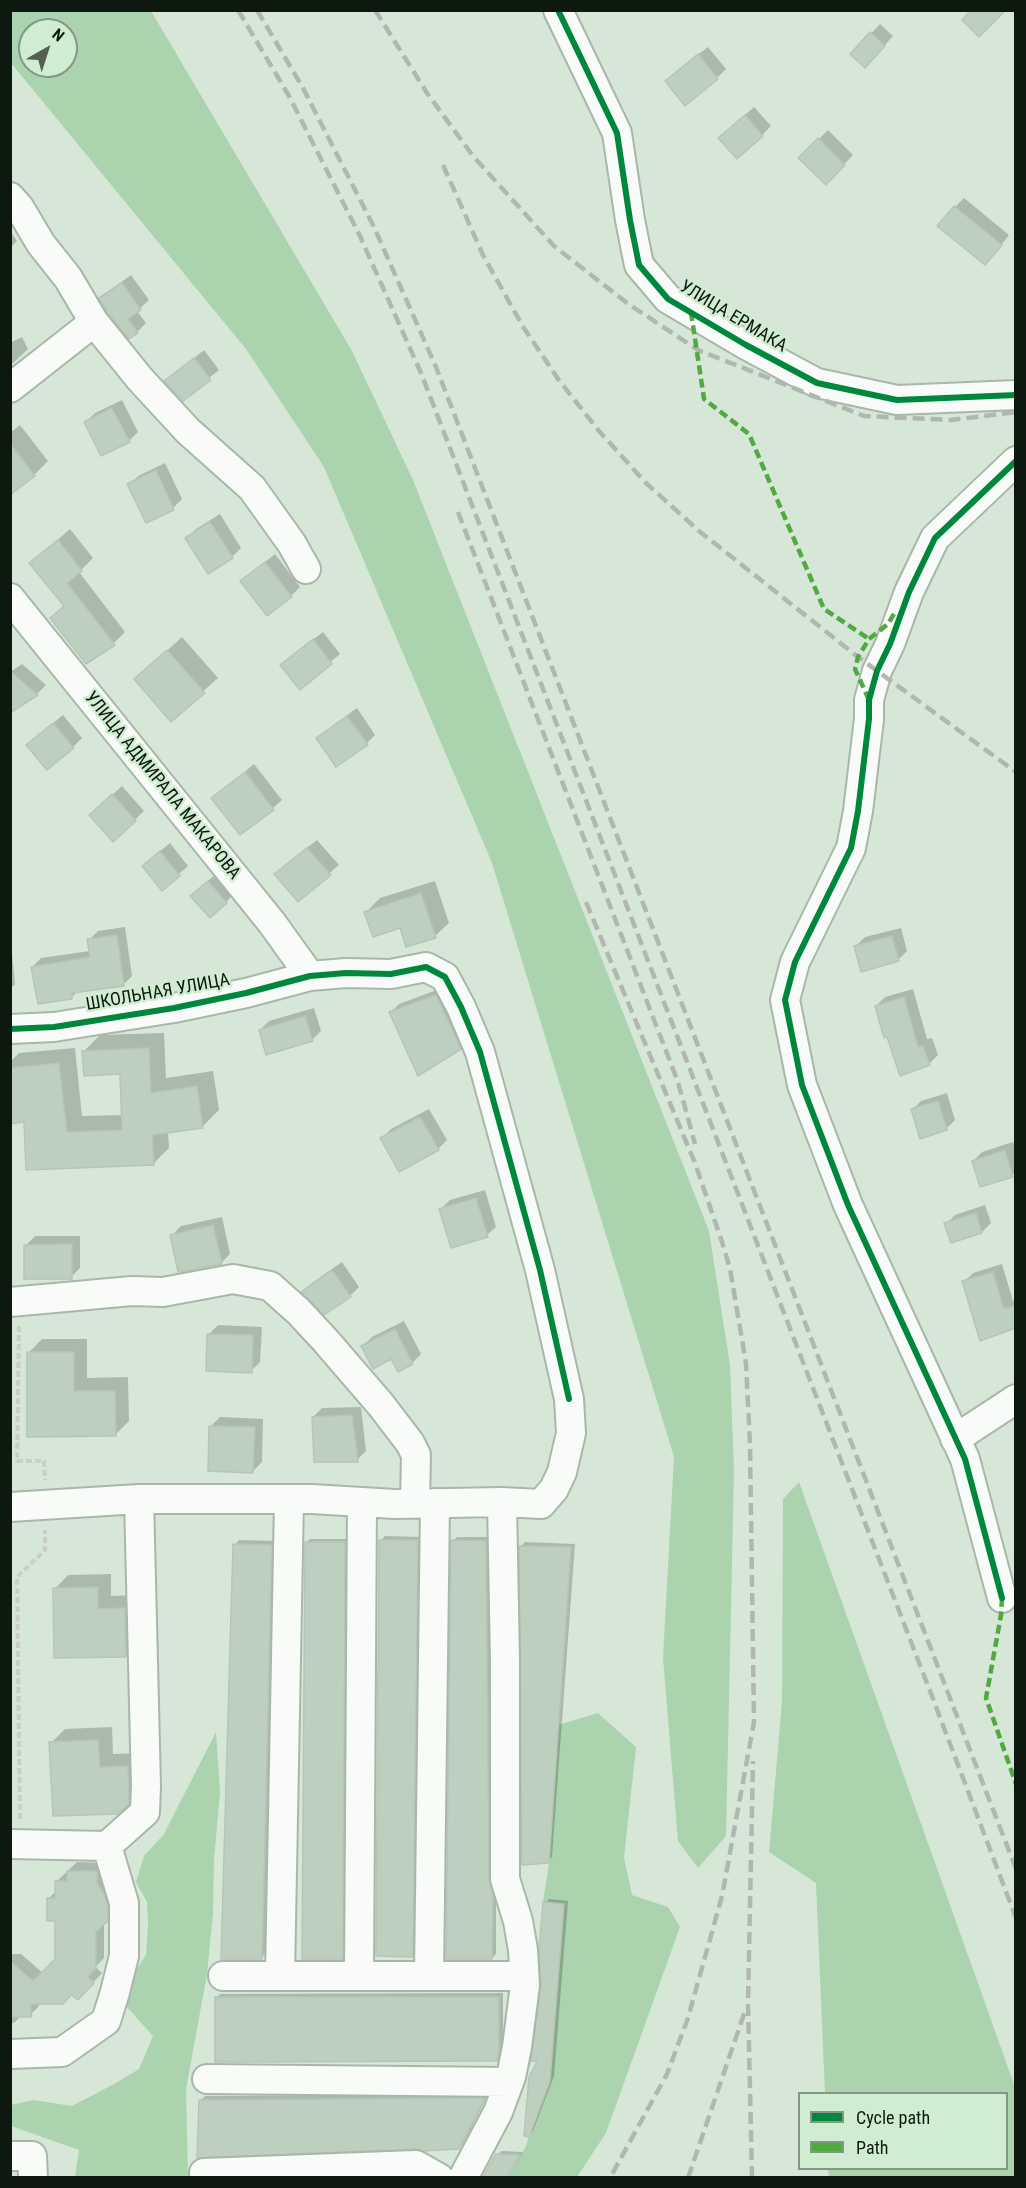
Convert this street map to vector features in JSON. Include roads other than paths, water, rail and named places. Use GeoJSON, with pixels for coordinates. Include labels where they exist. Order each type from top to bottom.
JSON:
{"type":"FeatureCollection","features":[{"type":"Feature","properties":{"kind":"street","name":"УЛИЦА ЕРМАКА"},"geometry":{"type":"LineString","coordinates":[[558,10],[617,132],[639,265],[668,298],[746,345],[817,383],[897,400],[1016,395]]}},
{"type":"Feature","properties":{"kind":"street"},"geometry":{"type":"LineString","coordinates":[[10,197],[19,207],[41,244],[69,278],[94,322],[140,379],[188,431],[252,488],[292,544],[306,569]]}},
{"type":"Feature","properties":{"kind":"street"},"geometry":{"type":"LineString","coordinates":[[10,388],[94,322]]}},
{"type":"Feature","properties":{"kind":"street"},"geometry":{"type":"LineString","coordinates":[[1002,1598],[964,1459],[848,1205],[802,1085],[784,1000],[795,962],[851,848],[860,800],[869,700],[877,671],[890,644],[909,591],[935,538],[1016,461]]}},
{"type":"Feature","properties":{"kind":"street","name":"УЛИЦА АДМИРАЛА МАКАРОВА"},"geometry":{"type":"LineString","coordinates":[[10,598],[272,923],[310,976]]}},
{"type":"Feature","properties":{"kind":"street","name":"ШКОЛЬНАЯ УЛИЦА"},"geometry":{"type":"LineString","coordinates":[[10,1029],[54,1027],[174,1008],[246,993],[310,976],[346,973],[391,974],[426,967],[445,977],[462,1007],[480,1052],[540,1270],[569,1399],[571,1433],[562,1472],[554,1489],[541,1504],[502,1502]]}},
{"type":"Feature","properties":{"kind":"street"},"geometry":{"type":"LineString","coordinates":[[15,1302],[132,1291],[163,1292],[233,1279],[270,1286],[326,1340],[410,1443],[416,1455],[425,1503],[429,1976]]}},
{"type":"Feature","properties":{"kind":"street"},"geometry":{"type":"LineString","coordinates":[[955,1439],[1016,1399]]}},
{"type":"Feature","properties":{"kind":"street"},"geometry":{"type":"LineString","coordinates":[[16,1844],[106,1846],[145,1812],[140,1499]]}},
{"type":"Feature","properties":{"kind":"street"},"geometry":{"type":"LineString","coordinates":[[10,1507],[140,1499],[502,1502],[505,1879],[518,1921],[524,1976],[517,2047],[509,2082],[498,2112],[463,2178]]}},
{"type":"Feature","properties":{"kind":"street"},"geometry":{"type":"LineString","coordinates":[[280,1976],[289,1499]]}},
{"type":"Feature","properties":{"kind":"street"},"geometry":{"type":"LineString","coordinates":[[359,1976],[363,1502]]}},
{"type":"Feature","properties":{"kind":"street"},"geometry":{"type":"LineString","coordinates":[[10,2054],[62,2052],[106,2021],[116,1992],[124,1956],[124,1903],[106,1846]]}},
{"type":"Feature","properties":{"kind":"street"},"geometry":{"type":"LineString","coordinates":[[223,1976],[524,1976]]}},
{"type":"Feature","properties":{"kind":"street"},"geometry":{"type":"LineString","coordinates":[[207,2079],[509,2082]]}},
{"type":"Feature","properties":{"kind":"street"},"geometry":{"type":"LineString","coordinates":[[10,2156],[32,2156],[33,2178]]}},
{"type":"Feature","properties":{"kind":"street"},"geometry":{"type":"LineString","coordinates":[[204,2173],[416,2165],[439,2178]]}},
{"type":"Feature","properties":{"kind":"railway"},"geometry":{"type":"LineString","coordinates":[[238,10],[289,96],[359,234],[421,373],[1016,1918]]}},
{"type":"Feature","properties":{"kind":"railway"},"geometry":{"type":"LineString","coordinates":[[257,10],[303,88],[374,227],[436,367],[1016,1869]]}},
{"type":"Feature","properties":{"kind":"railway"},"geometry":{"type":"LineString","coordinates":[[375,10],[427,93],[473,156],[554,246],[627,303],[698,350],[864,416],[951,420],[1016,412]]}},
{"type":"Feature","properties":{"kind":"railway"},"geometry":{"type":"LineString","coordinates":[[443,165],[483,255],[522,325],[558,379],[599,431],[646,483],[699,531],[858,657],[1016,772]]}},
{"type":"Feature","properties":{"kind":"railway"},"geometry":{"type":"LineString","coordinates":[[458,512],[678,1082],[695,1144]]}},
{"type":"Feature","properties":{"kind":"railway"},"geometry":{"type":"LineString","coordinates":[[586,902],[695,1163],[723,1245],[730,1269],[746,1363],[750,1445],[754,1722],[722,1896],[688,2018],[667,2074],[610,2178]]}},
{"type":"Feature","properties":{"kind":"railway"},"geometry":{"type":"LineString","coordinates":[[752,2178],[748,2003],[753,1761]]}},
{"type":"Feature","properties":{"kind":"railway"},"geometry":{"type":"LineString","coordinates":[[688,2178],[745,2011]]}}]}
